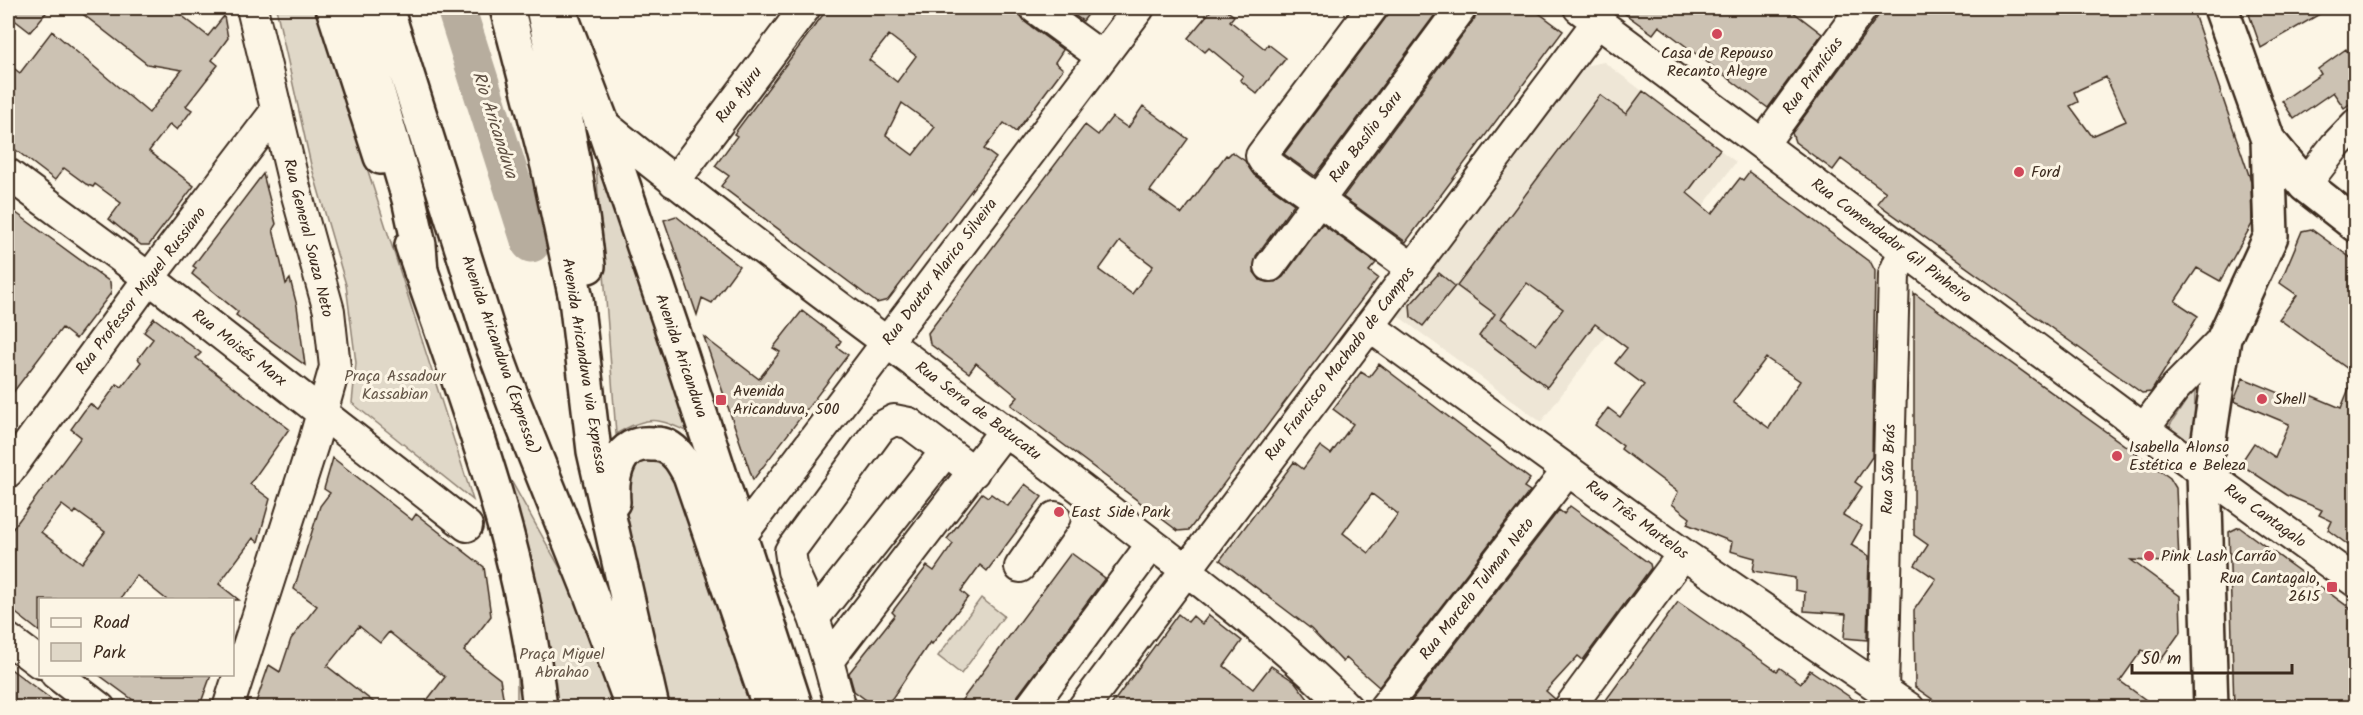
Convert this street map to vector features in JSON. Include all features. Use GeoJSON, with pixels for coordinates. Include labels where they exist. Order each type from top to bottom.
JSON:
{"type":"FeatureCollection","features":[{"type":"Feature","properties":{"kind":"main road"},"geometry":{"type":"LineString","coordinates":[[333,8],[421,272],[492,474],[522,590],[540,708]]}},
{"type":"Feature","properties":{"kind":"main road"},"geometry":{"type":"LineString","coordinates":[[353,8],[409,199],[419,245],[421,272]]}},
{"type":"Feature","properties":{"kind":"main road","name":"Avenida Aricanduva (Expressa)"},"geometry":{"type":"LineString","coordinates":[[386,8],[491,341],[641,701]]}},
{"type":"Feature","properties":{"kind":"main road","name":"Avenida Aricanduva via Expressa"},"geometry":{"type":"LineString","coordinates":[[507,8],[553,188],[576,299],[594,451],[617,542],[641,701]]}},
{"type":"Feature","properties":{"kind":"main road"},"geometry":{"type":"LineString","coordinates":[[543,8],[583,220],[590,284],[587,378]]}},
{"type":"Feature","properties":{"kind":"main road","name":"Avenida Aricanduva"},"geometry":{"type":"LineString","coordinates":[[558,8],[602,123],[741,536],[796,708]]}},
{"type":"Feature","properties":{"kind":"main road"},"geometry":{"type":"LineString","coordinates":[[2220,8],[2268,140],[2271,236]]}},
{"type":"Feature","properties":{"kind":"main road"},"geometry":{"type":"LineString","coordinates":[[2268,140],[2314,193],[2355,225]]}},
{"type":"Feature","properties":{"kind":"main road"},"geometry":{"type":"LineString","coordinates":[[2211,708],[2204,472],[2224,338],[2271,236],[2314,193]]}},
{"type":"Feature","properties":{"kind":"main road"},"geometry":{"type":"LineString","coordinates":[[617,542],[612,490],[619,458],[629,447],[645,443],[665,446],[679,456],[690,475],[770,708]]}},
{"type":"Feature","properties":{"kind":"street","name":"Rua General Souza Neto"},"geometry":{"type":"LineString","coordinates":[[228,708],[335,367],[329,311],[276,111],[252,8]]}},
{"type":"Feature","properties":{"kind":"street","name":"Rua Ajuru"},"geometry":{"type":"LineString","coordinates":[[674,182],[805,8]]}},
{"type":"Feature","properties":{"kind":"street"},"geometry":{"type":"LineString","coordinates":[[1035,8],[1102,57]]}},
{"type":"Feature","properties":{"kind":"street","name":"Rua Doutor Alarico Silveira"},"geometry":{"type":"LineString","coordinates":[[741,536],[1139,8]]}},
{"type":"Feature","properties":{"kind":"street"},"geometry":{"type":"LineString","coordinates":[[1372,8],[1261,156],[1264,161],[1412,268]]}},
{"type":"Feature","properties":{"kind":"street","name":"Rua Basílio Saru"},"geometry":{"type":"LineString","coordinates":[[1270,266],[1461,8]]}},
{"type":"Feature","properties":{"kind":"street","name":"Rua Primícias"},"geometry":{"type":"LineString","coordinates":[[1762,144],[1863,8]]}},
{"type":"Feature","properties":{"kind":"street","name":"Rua Comendador Gil Pinheiro"},"geometry":{"type":"LineString","coordinates":[[1589,14],[2204,472]]}},
{"type":"Feature","properties":{"kind":"street","name":"Rua Francisco Machado de Campos"},"geometry":{"type":"LineString","coordinates":[[1083,708],[1370,326],[1589,14]]}},
{"type":"Feature","properties":{"kind":"street","name":"Rua Professor Miguel Russiano"},"geometry":{"type":"LineString","coordinates":[[8,472],[149,278],[276,111]]}},
{"type":"Feature","properties":{"kind":"street","name":"Rua Serra de Botucatu"},"geometry":{"type":"LineString","coordinates":[[602,123],[674,182],[1005,430],[1066,504],[1152,544],[1282,645],[1347,708]]}},
{"type":"Feature","properties":{"kind":"street"},"geometry":{"type":"LineString","coordinates":[[2314,193],[2355,124]]}},
{"type":"Feature","properties":{"kind":"street","name":"Rua Moisés Marx"},"geometry":{"type":"LineString","coordinates":[[8,174],[149,278],[467,526]]}},
{"type":"Feature","properties":{"kind":"street","name":"Rua São Brás"},"geometry":{"type":"LineString","coordinates":[[1882,690],[1894,274],[1904,250]]}},
{"type":"Feature","properties":{"kind":"street","name":"Rua Três Martelos"},"geometry":{"type":"LineString","coordinates":[[1370,326],[1683,554],[1909,708]]}},
{"type":"Feature","properties":{"kind":"street"},"geometry":{"type":"LineString","coordinates":[[2144,429],[2175,388],[2224,338]]}},
{"type":"Feature","properties":{"kind":"street"},"geometry":{"type":"LineString","coordinates":[[841,708],[814,618],[793,571],[790,551],[881,427],[894,420],[909,423],[974,472]]}},
{"type":"Feature","properties":{"kind":"street"},"geometry":{"type":"LineString","coordinates":[[828,661],[1005,430]]}},
{"type":"Feature","properties":{"kind":"street"},"geometry":{"type":"LineString","coordinates":[[814,618],[946,452]]}},
{"type":"Feature","properties":{"kind":"street","name":"Rua Marcelo Tulman Neto"},"geometry":{"type":"LineString","coordinates":[[1384,708],[1569,470]]}},
{"type":"Feature","properties":{"kind":"street","name":"Rua Cantagalo"},"geometry":{"type":"LineString","coordinates":[[2204,472],[2355,582]]}},
{"type":"Feature","properties":{"kind":"street"},"geometry":{"type":"LineString","coordinates":[[1020,567],[1066,504]]}},
{"type":"Feature","properties":{"kind":"street"},"geometry":{"type":"LineString","coordinates":[[1030,708],[1152,544]]}},
{"type":"Feature","properties":{"kind":"street"},"geometry":{"type":"LineString","coordinates":[[1569,708],[1683,554]]}},
{"type":"Feature","properties":{"kind":"street"},"geometry":{"type":"LineString","coordinates":[[8,639],[39,662]]}},
{"type":"Feature","properties":{"kind":"street"},"geometry":{"type":"LineString","coordinates":[[57,676],[100,708]]}},
{"type":"Feature","properties":{"kind":"shaded area"},"geometry":{"type":"Polygon","coordinates":[[[1604,62],[1736,162],[1541,422],[1398,316],[1584,66],[1604,62]]]}},
{"type":"Feature","properties":{"kind":"green space","name":"Praça Assadour Kassabian"},"geometry":{"type":"Polygon","coordinates":[[[276,8],[316,8],[473,500],[352,403],[356,363],[346,285],[311,165],[276,8]]]}},
{"type":"Feature","properties":{"kind":"green space"},"geometry":{"type":"Polygon","coordinates":[[[609,165],[691,434],[671,424],[654,420],[636,424],[616,434],[596,166],[609,165]]]}},
{"type":"Feature","properties":{"kind":"green space","name":"Praça Miguel Abrahao"},"geometry":{"type":"Polygon","coordinates":[[[458,386],[638,707],[517,707],[517,601],[458,386]]]}},
{"type":"Feature","properties":{"kind":"green space"},"geometry":{"type":"Polygon","coordinates":[[[2195,387],[2194,440],[2189,442],[2171,431],[2170,425],[2195,387]]]}},
{"type":"Feature","properties":{"kind":"green space"},"geometry":{"type":"Polygon","coordinates":[[[646,458],[671,469],[759,707],[669,707],[653,655],[624,530],[625,487],[633,463],[646,458]]]}},
{"type":"Feature","properties":{"kind":"green space"},"geometry":{"type":"Polygon","coordinates":[[[981,598],[1004,616],[961,674],[938,656],[981,598]]]}},
{"type":"Feature","properties":{"kind":"building"},"geometry":{"type":"Polygon","coordinates":[[[8,8],[50,8],[30,32],[8,15],[8,8]]]}},
{"type":"Feature","properties":{"kind":"building"},"geometry":{"type":"Polygon","coordinates":[[[75,8],[172,8],[208,36],[224,16],[228,38],[212,60],[218,65],[186,106],[192,110],[177,130],[170,124],[149,151],[194,186],[149,245],[141,245],[109,219],[121,203],[95,184],[93,187],[86,184],[64,168],[55,180],[8,144],[8,64],[20,73],[52,31],[149,113],[182,70],[147,64],[75,8]]]}},
{"type":"Feature","properties":{"kind":"building"},"geometry":{"type":"Polygon","coordinates":[[[828,8],[1018,8],[1025,22],[1063,50],[1055,62],[1063,69],[1016,132],[1004,123],[984,149],[996,158],[888,300],[877,303],[721,186],[729,176],[715,166],[737,136],[734,134],[828,8]],[[889,35],[869,60],[897,82],[916,56],[889,35]],[[902,103],[886,135],[913,155],[935,127],[902,103]]]}},
{"type":"Feature","properties":{"kind":"building"},"geometry":{"type":"Polygon","coordinates":[[[1064,8],[1093,8],[1083,21],[1064,8]]]}},
{"type":"Feature","properties":{"kind":"building"},"geometry":{"type":"Polygon","coordinates":[[[1213,8],[1223,8],[1234,16],[1230,21],[1265,49],[1268,44],[1286,58],[1257,94],[1240,80],[1243,76],[1209,48],[1205,52],[1188,38],[1213,8]]]}},
{"type":"Feature","properties":{"kind":"building"},"geometry":{"type":"Polygon","coordinates":[[[1393,8],[1440,8],[1315,176],[1284,154],[1393,8]]]}},
{"type":"Feature","properties":{"kind":"building"},"geometry":{"type":"Polygon","coordinates":[[[1478,8],[1532,8],[1563,31],[1406,242],[1343,197],[1475,18],[1478,8]]]}},
{"type":"Feature","properties":{"kind":"building"},"geometry":{"type":"Polygon","coordinates":[[[1617,8],[1788,8],[1822,34],[1768,108],[1659,26],[1653,34],[1617,8]]]}},
{"type":"Feature","properties":{"kind":"building"},"geometry":{"type":"Polygon","coordinates":[[[1884,8],[2192,8],[2251,181],[2252,224],[2220,281],[2197,268],[2175,301],[2198,316],[2151,392],[2142,393],[1877,203],[1886,192],[1841,159],[1833,170],[1795,142],[1792,133],[1884,8]],[[2106,77],[2074,92],[2078,102],[2070,106],[2092,136],[2126,121],[2106,77]]]}},
{"type":"Feature","properties":{"kind":"building"},"geometry":{"type":"Polygon","coordinates":[[[2259,8],[2330,8],[2261,48],[2249,14],[2259,8]]]}},
{"type":"Feature","properties":{"kind":"building"},"geometry":{"type":"Polygon","coordinates":[[[2346,49],[2355,64],[2355,100],[2344,108],[2333,92],[2294,119],[2282,101],[2321,74],[2318,69],[2346,49]]]}},
{"type":"Feature","properties":{"kind":"building"},"geometry":{"type":"Polygon","coordinates":[[[1643,91],[1720,149],[1687,193],[1712,214],[1740,178],[1743,180],[1749,172],[1871,263],[1875,271],[1872,457],[1855,482],[1862,487],[1843,515],[1862,526],[1851,545],[1869,556],[1867,640],[1844,638],[1846,614],[1804,611],[1805,592],[1795,590],[1795,578],[1753,571],[1755,558],[1730,551],[1732,542],[1687,524],[1690,518],[1672,504],[1678,492],[1621,449],[1623,446],[1595,425],[1608,408],[1620,417],[1644,385],[1615,363],[1627,348],[1595,324],[1547,387],[1479,336],[1495,314],[1457,286],[1600,95],[1626,114],[1643,91]],[[1527,283],[1501,318],[1536,345],[1563,309],[1527,283]],[[1766,358],[1733,402],[1769,428],[1800,381],[1766,358]]]}},
{"type":"Feature","properties":{"kind":"building"},"geometry":{"type":"Polygon","coordinates":[[[1143,106],[1188,139],[1150,191],[1182,214],[1226,155],[1232,152],[1245,161],[1254,175],[1294,204],[1256,256],[1254,272],[1260,280],[1276,282],[1283,277],[1322,224],[1376,263],[1369,271],[1378,278],[1189,530],[1178,531],[1011,405],[1018,397],[976,363],[969,373],[930,344],[928,333],[1085,125],[1098,135],[1112,117],[1128,128],[1143,106]],[[1120,241],[1099,270],[1132,294],[1153,266],[1120,241]]]}},
{"type":"Feature","properties":{"kind":"building"},"geometry":{"type":"Polygon","coordinates":[[[263,174],[276,224],[273,229],[286,284],[290,279],[297,306],[305,365],[236,315],[238,312],[192,274],[196,268],[193,266],[263,174]]]}},
{"type":"Feature","properties":{"kind":"building"},"geometry":{"type":"Polygon","coordinates":[[[8,207],[110,282],[111,293],[76,339],[62,328],[8,399],[8,207]]]}},
{"type":"Feature","properties":{"kind":"building"},"geometry":{"type":"Polygon","coordinates":[[[676,216],[739,266],[712,303],[702,298],[697,315],[664,220],[676,216]]]}},
{"type":"Feature","properties":{"kind":"building"},"geometry":{"type":"Polygon","coordinates":[[[2311,229],[2355,261],[2355,374],[2279,319],[2297,295],[2280,283],[2302,231],[2311,229]]]}},
{"type":"Feature","properties":{"kind":"building"},"geometry":{"type":"Polygon","coordinates":[[[1439,273],[1455,286],[1423,326],[1411,317],[1410,305],[1439,273]]]}},
{"type":"Feature","properties":{"kind":"building"},"geometry":{"type":"Polygon","coordinates":[[[1914,293],[2170,478],[2176,488],[2179,563],[2131,560],[2180,596],[2181,631],[2159,662],[2142,650],[2120,681],[2157,708],[1945,708],[1915,687],[1914,610],[1936,579],[1915,565],[1928,545],[1914,535],[1914,293]]]}},
{"type":"Feature","properties":{"kind":"building"},"geometry":{"type":"Polygon","coordinates":[[[802,311],[841,341],[837,347],[848,355],[753,480],[704,337],[759,379],[780,352],[773,348],[802,311]]]}},
{"type":"Feature","properties":{"kind":"building"},"geometry":{"type":"Polygon","coordinates":[[[154,318],[201,353],[196,358],[289,429],[250,484],[270,499],[258,542],[253,538],[219,584],[239,600],[234,600],[234,598],[165,598],[136,575],[121,598],[39,598],[39,631],[8,607],[8,535],[81,437],[71,429],[84,411],[90,404],[98,410],[117,384],[122,387],[141,362],[138,359],[153,339],[144,332],[154,318]],[[62,505],[41,532],[82,563],[105,532],[76,511],[74,514],[62,505]]]}},
{"type":"Feature","properties":{"kind":"building"},"geometry":{"type":"Polygon","coordinates":[[[1379,364],[1530,479],[1524,487],[1530,491],[1379,687],[1346,658],[1343,662],[1311,629],[1220,560],[1294,462],[1303,469],[1320,446],[1331,454],[1353,424],[1333,409],[1361,372],[1369,377],[1379,364]],[[1372,494],[1343,533],[1369,553],[1398,514],[1372,494]]]}},
{"type":"Feature","properties":{"kind":"building"},"geometry":{"type":"Polygon","coordinates":[[[2355,374],[2355,550],[2328,530],[2332,521],[2319,515],[2322,510],[2287,495],[2240,464],[2254,443],[2275,457],[2289,424],[2234,401],[2243,378],[2306,404],[2310,395],[2341,408],[2355,374]]]}},
{"type":"Feature","properties":{"kind":"building"},"geometry":{"type":"Polygon","coordinates":[[[333,458],[412,520],[416,514],[484,567],[491,616],[464,651],[500,679],[505,708],[421,708],[445,677],[389,632],[380,643],[359,626],[327,666],[381,708],[254,708],[269,665],[280,672],[291,639],[317,606],[294,589],[320,506],[330,493],[324,489],[333,458]]]}},
{"type":"Feature","properties":{"kind":"building"},"geometry":{"type":"Polygon","coordinates":[[[1025,484],[1042,497],[987,571],[980,565],[961,591],[968,597],[932,644],[930,642],[893,697],[883,708],[877,708],[854,691],[849,673],[895,615],[892,612],[927,566],[934,571],[953,544],[947,539],[982,493],[988,497],[991,494],[1008,506],[1025,484]]]}},
{"type":"Feature","properties":{"kind":"building"},"geometry":{"type":"Polygon","coordinates":[[[1570,506],[1650,564],[1651,568],[1583,660],[1578,656],[1546,691],[1555,699],[1552,708],[1406,708],[1559,510],[1564,514],[1570,506]]]}},
{"type":"Feature","properties":{"kind":"building"},"geometry":{"type":"Polygon","coordinates":[[[2239,527],[2355,612],[2355,708],[2234,708],[2229,532],[2239,527]]]}},
{"type":"Feature","properties":{"kind":"building"},"geometry":{"type":"Polygon","coordinates":[[[1071,553],[1105,578],[1016,698],[1013,708],[956,708],[1071,553]]]}},
{"type":"Feature","properties":{"kind":"building"},"geometry":{"type":"Polygon","coordinates":[[[1678,602],[1777,671],[1780,668],[1801,683],[1810,670],[1866,708],[1600,708],[1678,602]]]}},
{"type":"Feature","properties":{"kind":"building"},"geometry":{"type":"Polygon","coordinates":[[[1178,614],[1188,622],[1193,616],[1202,624],[1209,615],[1242,641],[1224,666],[1253,689],[1271,666],[1295,682],[1315,708],[1109,708],[1178,614]]]}},
{"type":"Feature","properties":{"kind":"building"},"geometry":{"type":"Polygon","coordinates":[[[8,667],[32,685],[63,708],[8,708],[8,667]]]}},
{"type":"Feature","properties":{"kind":"building"},"geometry":{"type":"Polygon","coordinates":[[[100,676],[211,676],[199,708],[144,708],[100,676]]]}},
{"type":"Feature","properties":{"kind":"waterway","name":"Rio Aricanduva"},"geometry":{"type":"LineString","coordinates":[[456,8],[531,243]]}},
{"type":"Feature","properties":{"kind":"place","name":"Casa de Repouso Recanto Alegre"},"geometry":{"type":"Point","coordinates":[1717,34]}},
{"type":"Feature","properties":{"kind":"place","name":"Ford"},"geometry":{"type":"Point","coordinates":[2019,172]}},
{"type":"Feature","properties":{"kind":"place","name":"Shell"},"geometry":{"type":"Point","coordinates":[2262,399]}},
{"type":"Feature","properties":{"kind":"place","name":"Avenida Aricanduva, 500"},"geometry":{"type":"Point","coordinates":[721,400]}},
{"type":"Feature","properties":{"kind":"place","name":"Isabella Alonso Estética e Beleza"},"geometry":{"type":"Point","coordinates":[2117,456]}},
{"type":"Feature","properties":{"kind":"place","name":"East Side Park"},"geometry":{"type":"Point","coordinates":[1059,512]}},
{"type":"Feature","properties":{"kind":"place","name":"Pink Lash Carrão"},"geometry":{"type":"Point","coordinates":[2149,556]}},
{"type":"Feature","properties":{"kind":"place","name":"Rua Cantagalo, 2615"},"geometry":{"type":"Point","coordinates":[2332,587]}}]}
